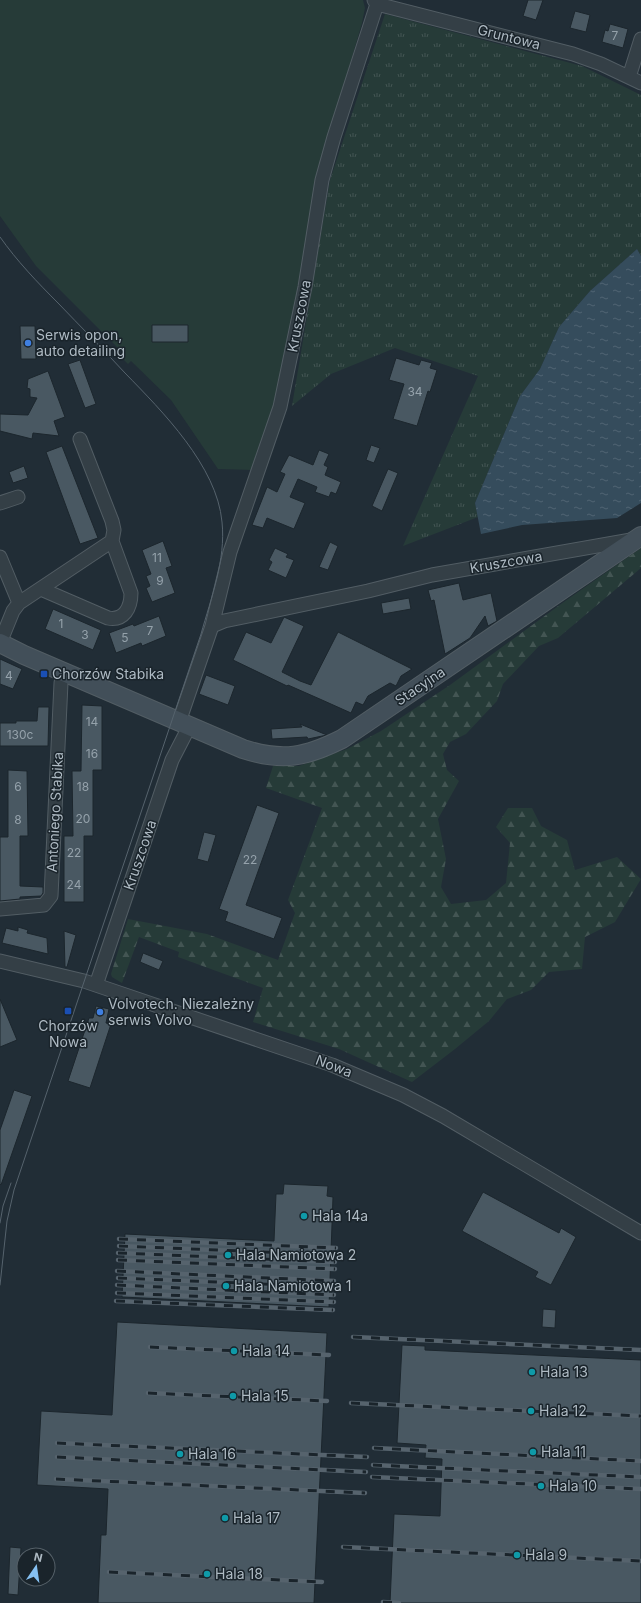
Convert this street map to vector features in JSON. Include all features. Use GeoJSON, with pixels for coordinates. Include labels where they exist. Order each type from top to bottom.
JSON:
{"type":"FeatureCollection","features":[{"type":"Feature","properties":{"kind":"street","name":"Gruntowa"},"geometry":{"type":"LineString","coordinates":[[376,2],[573,54],[635,80]]}},
{"type":"Feature","properties":{"kind":"street","name":"Kruszcowa"},"geometry":{"type":"LineString","coordinates":[[96,985],[184,724],[212,626],[230,552],[280,407],[305,287],[322,180],[376,2]]}},
{"type":"Feature","properties":{"kind":"street"},"geometry":{"type":"LineString","coordinates":[[635,80],[641,39]]}},
{"type":"Feature","properties":{"kind":"street"},"geometry":{"type":"LineString","coordinates":[[41,589],[108,618],[115,619],[120,618],[128,608],[131,600],[131,593],[112,541],[114,530],[112,521],[80,439]]}},
{"type":"Feature","properties":{"kind":"street"},"geometry":{"type":"LineString","coordinates":[[0,503],[18,498]]}},
{"type":"Feature","properties":{"kind":"street","name":"Kruszcowa"},"geometry":{"type":"LineString","coordinates":[[212,626],[224,621],[368,591],[432,575],[639,537]]}},
{"type":"Feature","properties":{"kind":"street","name":"Stacyjna"},"geometry":{"type":"LineString","coordinates":[[184,724],[243,749],[260,754],[297,756],[320,750],[342,739],[639,537]]}},
{"type":"Feature","properties":{"kind":"street"},"geometry":{"type":"LineString","coordinates":[[112,541],[19,603],[13,611],[0,643],[24,656],[184,724]]}},
{"type":"Feature","properties":{"kind":"street"},"geometry":{"type":"LineString","coordinates":[[0,557],[19,603]]}},
{"type":"Feature","properties":{"kind":"street","name":"Antoniego Stabika"},"geometry":{"type":"LineString","coordinates":[[0,909],[44,905],[51,896],[61,683],[63,672]]}},
{"type":"Feature","properties":{"kind":"street","name":"Nowa"},"geometry":{"type":"LineString","coordinates":[[0,961],[72,977],[332,1065],[403,1095],[443,1116],[641,1233]]}},
{"type":"Feature","properties":{"kind":"green space"},"geometry":{"type":"Polygon","coordinates":[[[0,0],[363,0],[365,8],[362,23],[324,154],[291,348],[254,470],[218,469],[171,400],[131,361],[128,364],[122,358],[125,355],[36,266],[0,216],[0,0]]]}},
{"type":"Feature","properties":{"kind":"green space"},"geometry":{"type":"Polygon","coordinates":[[[385,14],[582,66],[641,95],[641,256],[637,249],[590,291],[559,327],[540,369],[520,396],[475,503],[478,517],[403,546],[478,376],[395,348],[331,374],[292,406],[330,180],[385,14]]]}},
{"type":"Feature","properties":{"kind":"green space"},"geometry":{"type":"Polygon","coordinates":[[[641,548],[641,568],[558,638],[539,646],[503,684],[497,701],[466,734],[450,742],[443,754],[447,770],[459,781],[438,819],[446,859],[441,887],[451,904],[486,900],[506,883],[510,843],[496,827],[508,808],[532,808],[541,826],[567,840],[575,870],[617,857],[641,879],[615,922],[585,937],[582,969],[549,972],[531,990],[507,999],[489,1021],[412,1082],[339,1049],[253,1022],[263,988],[178,957],[179,952],[139,937],[122,983],[112,977],[111,974],[128,919],[207,934],[278,960],[295,913],[288,900],[322,808],[266,788],[273,766],[299,766],[347,749],[381,731],[450,685],[641,548]]]}},
{"type":"Feature","properties":{"kind":"water"},"geometry":{"type":"Polygon","coordinates":[[[637,249],[641,256],[641,503],[617,518],[522,525],[481,534],[475,503],[520,396],[540,369],[559,327],[590,291],[637,249]]]}},
{"type":"Feature","properties":{"kind":"building"},"geometry":{"type":"Polygon","coordinates":[[[528,0],[543,0],[536,20],[523,16],[528,0]]]}},
{"type":"Feature","properties":{"kind":"building"},"geometry":{"type":"Polygon","coordinates":[[[575,11],[590,15],[586,32],[570,28],[575,11]]]}},
{"type":"Feature","properties":{"kind":"building"},"geometry":{"type":"Polygon","coordinates":[[[610,24],[628,29],[623,48],[602,42],[605,30],[608,31],[610,24]]]}},
{"type":"Feature","properties":{"kind":"building"},"geometry":{"type":"Polygon","coordinates":[[[152,325],[188,325],[188,342],[152,342],[152,325]]]}},
{"type":"Feature","properties":{"kind":"building"},"geometry":{"type":"Polygon","coordinates":[[[20,326],[35,326],[36,359],[21,359],[20,326]]]}},
{"type":"Feature","properties":{"kind":"building"},"geometry":{"type":"Polygon","coordinates":[[[396,358],[419,365],[421,360],[432,363],[430,368],[437,370],[430,392],[428,391],[417,426],[393,419],[404,384],[389,380],[396,358]]]}},
{"type":"Feature","properties":{"kind":"building"},"geometry":{"type":"Polygon","coordinates":[[[80,360],[96,404],[85,408],[68,364],[80,360]]]}},
{"type":"Feature","properties":{"kind":"building"},"geometry":{"type":"Polygon","coordinates":[[[48,371],[65,417],[54,421],[59,436],[33,433],[32,439],[0,431],[0,414],[28,415],[37,398],[30,397],[30,389],[27,388],[28,379],[48,371]]]}},
{"type":"Feature","properties":{"kind":"building"},"geometry":{"type":"Polygon","coordinates":[[[371,445],[380,448],[374,463],[366,460],[371,445]]]}},
{"type":"Feature","properties":{"kind":"building"},"geometry":{"type":"Polygon","coordinates":[[[62,446],[98,538],[80,544],[46,452],[62,446]]]}},
{"type":"Feature","properties":{"kind":"building"},"geometry":{"type":"Polygon","coordinates":[[[319,450],[329,454],[324,465],[328,467],[325,475],[341,482],[336,494],[331,492],[329,497],[315,492],[317,487],[298,479],[290,497],[305,503],[294,529],[267,518],[263,528],[252,525],[267,487],[277,492],[285,474],[280,472],[289,455],[313,465],[319,450]]]}},
{"type":"Feature","properties":{"kind":"building"},"geometry":{"type":"Polygon","coordinates":[[[24,466],[28,478],[13,483],[9,472],[24,466]]]}},
{"type":"Feature","properties":{"kind":"building"},"geometry":{"type":"Polygon","coordinates":[[[388,469],[398,473],[382,511],[372,506],[388,469]]]}},
{"type":"Feature","properties":{"kind":"building"},"geometry":{"type":"Polygon","coordinates":[[[163,541],[172,566],[166,568],[175,593],[152,602],[146,588],[150,586],[146,576],[151,574],[142,550],[163,541]]]}},
{"type":"Feature","properties":{"kind":"building"},"geometry":{"type":"Polygon","coordinates":[[[330,542],[338,546],[328,570],[319,567],[330,542]]]}},
{"type":"Feature","properties":{"kind":"building"},"geometry":{"type":"Polygon","coordinates":[[[275,548],[288,554],[286,557],[294,560],[286,578],[268,570],[272,562],[269,560],[275,548]]]}},
{"type":"Feature","properties":{"kind":"building"},"geometry":{"type":"Polygon","coordinates":[[[459,583],[463,600],[491,593],[497,621],[488,626],[485,616],[470,638],[445,654],[434,600],[431,601],[428,590],[459,583]]]}},
{"type":"Feature","properties":{"kind":"building"},"geometry":{"type":"Polygon","coordinates":[[[409,598],[411,609],[383,614],[381,603],[409,598]]]}},
{"type":"Feature","properties":{"kind":"building"},"geometry":{"type":"Polygon","coordinates":[[[53,609],[101,630],[93,650],[45,629],[53,609]]]}},
{"type":"Feature","properties":{"kind":"building"},"geometry":{"type":"Polygon","coordinates":[[[159,616],[166,636],[142,646],[141,643],[116,653],[109,633],[133,624],[134,626],[159,616]]]}},
{"type":"Feature","properties":{"kind":"building"},"geometry":{"type":"Polygon","coordinates":[[[284,617],[304,626],[282,672],[300,681],[311,685],[338,632],[412,669],[401,676],[396,686],[390,683],[368,696],[363,705],[356,702],[351,713],[288,685],[287,686],[233,660],[246,632],[271,643],[284,617]]]}},
{"type":"Feature","properties":{"kind":"building"},"geometry":{"type":"Polygon","coordinates":[[[0,659],[22,669],[13,689],[0,684],[0,659]]]}},
{"type":"Feature","properties":{"kind":"building"},"geometry":{"type":"Polygon","coordinates":[[[206,675],[235,686],[228,705],[199,694],[206,675]]]}},
{"type":"Feature","properties":{"kind":"building"},"geometry":{"type":"Polygon","coordinates":[[[82,705],[102,706],[102,770],[93,770],[93,836],[84,836],[84,902],[64,902],[64,836],[73,836],[72,771],[81,771],[82,705]]]}},
{"type":"Feature","properties":{"kind":"building"},"geometry":{"type":"Polygon","coordinates":[[[38,707],[49,707],[48,746],[0,746],[0,723],[37,721],[38,707]]]}},
{"type":"Feature","properties":{"kind":"building"},"geometry":{"type":"Polygon","coordinates":[[[300,724],[327,735],[308,739],[307,737],[272,739],[271,729],[302,727],[300,724]]]}},
{"type":"Feature","properties":{"kind":"building"},"geometry":{"type":"Polygon","coordinates":[[[8,770],[27,771],[28,836],[20,836],[20,886],[43,887],[43,893],[41,896],[20,897],[20,899],[0,901],[0,837],[8,837],[8,770]]]}},
{"type":"Feature","properties":{"kind":"building"},"geometry":{"type":"Polygon","coordinates":[[[257,805],[279,813],[246,905],[282,918],[274,939],[225,921],[228,912],[219,909],[257,805]]]}},
{"type":"Feature","properties":{"kind":"building"},"geometry":{"type":"Polygon","coordinates":[[[204,832],[216,835],[208,862],[197,859],[204,832]]]}},
{"type":"Feature","properties":{"kind":"building"},"geometry":{"type":"Polygon","coordinates":[[[18,927],[28,930],[27,933],[47,938],[48,954],[2,943],[6,928],[18,931],[18,927]]]}},
{"type":"Feature","properties":{"kind":"building"},"geometry":{"type":"Polygon","coordinates":[[[64,931],[76,935],[67,967],[65,967],[64,931]]]}},
{"type":"Feature","properties":{"kind":"building"},"geometry":{"type":"Polygon","coordinates":[[[143,953],[163,961],[159,970],[140,962],[143,953]]]}},
{"type":"Feature","properties":{"kind":"building"},"geometry":{"type":"Polygon","coordinates":[[[0,999],[17,1040],[0,1047],[0,999]]]}},
{"type":"Feature","properties":{"kind":"building"},"geometry":{"type":"Polygon","coordinates":[[[96,1006],[109,1009],[106,1023],[111,1024],[90,1088],[68,1081],[89,1018],[93,1018],[96,1006]]]}},
{"type":"Feature","properties":{"kind":"building"},"geometry":{"type":"Polygon","coordinates":[[[14,1090],[32,1096],[1,1185],[0,1130],[14,1090]]]}},
{"type":"Feature","properties":{"kind":"building"},"geometry":{"type":"Polygon","coordinates":[[[284,1184],[328,1186],[327,1196],[333,1197],[329,1307],[122,1297],[125,1234],[274,1241],[276,1194],[283,1194],[284,1184]]]}},
{"type":"Feature","properties":{"kind":"building"},"geometry":{"type":"Polygon","coordinates":[[[483,1192],[559,1233],[561,1228],[576,1237],[551,1285],[535,1277],[538,1272],[462,1231],[483,1192]]]}},
{"type":"Feature","properties":{"kind":"building"},"geometry":{"type":"Polygon","coordinates":[[[543,1309],[556,1310],[555,1328],[542,1327],[543,1309]]]}},
{"type":"Feature","properties":{"kind":"building"},"geometry":{"type":"Polygon","coordinates":[[[117,1322],[327,1333],[314,1603],[98,1603],[101,1535],[106,1535],[108,1489],[37,1485],[41,1411],[112,1415],[117,1322]]]}},
{"type":"Feature","properties":{"kind":"building"},"geometry":{"type":"Polygon","coordinates":[[[402,1345],[425,1346],[425,1350],[641,1360],[641,1603],[390,1603],[394,1514],[440,1516],[442,1459],[425,1458],[426,1445],[397,1443],[402,1345]]]}},
{"type":"Feature","properties":{"kind":"building"},"geometry":{"type":"Polygon","coordinates":[[[10,1547],[16,1548],[16,1587],[19,1587],[18,1595],[8,1594],[10,1547]]]}},
{"type":"Feature","properties":{"kind":"tram line"},"geometry":{"type":"LineString","coordinates":[[0,237],[42,287],[155,404],[186,441],[210,480],[218,501],[223,536],[217,579],[201,634],[14,1190],[7,1221],[0,1285]]}},
{"type":"Feature","properties":{"kind":"tram line"},"geometry":{"type":"LineString","coordinates":[[0,1223],[3,1206],[11,1183]]}},
{"type":"Feature","properties":{"kind":"railway"},"geometry":{"type":"LineString","coordinates":[[119,1239],[336,1248]]}},
{"type":"Feature","properties":{"kind":"railway"},"geometry":{"type":"LineString","coordinates":[[119,1246],[335,1255]]}},
{"type":"Feature","properties":{"kind":"railway"},"geometry":{"type":"LineString","coordinates":[[118,1253],[335,1262]]}},
{"type":"Feature","properties":{"kind":"railway"},"geometry":{"type":"LineString","coordinates":[[118,1260],[335,1269]]}},
{"type":"Feature","properties":{"kind":"railway"},"geometry":{"type":"LineString","coordinates":[[117,1271],[334,1281]]}},
{"type":"Feature","properties":{"kind":"railway"},"geometry":{"type":"LineString","coordinates":[[118,1278],[334,1287]]}},
{"type":"Feature","properties":{"kind":"railway"},"geometry":{"type":"LineString","coordinates":[[117,1285],[334,1295]]}},
{"type":"Feature","properties":{"kind":"railway"},"geometry":{"type":"LineString","coordinates":[[117,1293],[334,1302]]}},
{"type":"Feature","properties":{"kind":"railway"},"geometry":{"type":"LineString","coordinates":[[116,1301],[333,1310]]}},
{"type":"Feature","properties":{"kind":"railway"},"geometry":{"type":"LineString","coordinates":[[353,1337],[641,1350]]}},
{"type":"Feature","properties":{"kind":"railway"},"geometry":{"type":"LineString","coordinates":[[150,1347],[329,1355]]}},
{"type":"Feature","properties":{"kind":"railway"},"geometry":{"type":"LineString","coordinates":[[148,1393],[327,1401]]}},
{"type":"Feature","properties":{"kind":"railway"},"geometry":{"type":"LineString","coordinates":[[351,1403],[641,1416]]}},
{"type":"Feature","properties":{"kind":"railway"},"geometry":{"type":"LineString","coordinates":[[57,1443],[367,1457]]}},
{"type":"Feature","properties":{"kind":"railway"},"geometry":{"type":"LineString","coordinates":[[374,1448],[641,1461]]}},
{"type":"Feature","properties":{"kind":"railway"},"geometry":{"type":"LineString","coordinates":[[57,1457],[366,1472]]}},
{"type":"Feature","properties":{"kind":"railway"},"geometry":{"type":"LineString","coordinates":[[373,1465],[641,1477]]}},
{"type":"Feature","properties":{"kind":"railway"},"geometry":{"type":"LineString","coordinates":[[372,1477],[641,1489]]}},
{"type":"Feature","properties":{"kind":"railway"},"geometry":{"type":"LineString","coordinates":[[56,1479],[365,1493]]}},
{"type":"Feature","properties":{"kind":"railway"},"geometry":{"type":"LineString","coordinates":[[343,1547],[641,1561]]}},
{"type":"Feature","properties":{"kind":"railway"},"geometry":{"type":"LineString","coordinates":[[109,1572],[322,1582]]}},
{"type":"Feature","properties":{"kind":"railway"},"geometry":{"type":"LineString","coordinates":[[383,1602],[399,1603]]}},
{"type":"Feature","properties":{"kind":"place","name":"Serwis opon, auto detailing"},"geometry":{"type":"Point","coordinates":[28,343]}},
{"type":"Feature","properties":{"kind":"place","name":"Chorzów Stabika"},"geometry":{"type":"Point","coordinates":[44,674]}},
{"type":"Feature","properties":{"kind":"place","name":"Chorzów Nowa"},"geometry":{"type":"Point","coordinates":[68,1011]}},
{"type":"Feature","properties":{"kind":"place","name":"Volvotech. Niezależny serwis Volvo"},"geometry":{"type":"Point","coordinates":[100,1012]}},
{"type":"Feature","properties":{"kind":"place","name":"Hala 14a"},"geometry":{"type":"Point","coordinates":[304,1216]}},
{"type":"Feature","properties":{"kind":"place","name":"Hala Namiotowa 2"},"geometry":{"type":"Point","coordinates":[228,1255]}},
{"type":"Feature","properties":{"kind":"place","name":"Hala Namiotowa 1"},"geometry":{"type":"Point","coordinates":[226,1286]}},
{"type":"Feature","properties":{"kind":"place","name":"Hala 14"},"geometry":{"type":"Point","coordinates":[234,1351]}},
{"type":"Feature","properties":{"kind":"place","name":"Hala 13"},"geometry":{"type":"Point","coordinates":[532,1372]}},
{"type":"Feature","properties":{"kind":"place","name":"Hala 15"},"geometry":{"type":"Point","coordinates":[233,1396]}},
{"type":"Feature","properties":{"kind":"place","name":"Hala 12"},"geometry":{"type":"Point","coordinates":[531,1411]}},
{"type":"Feature","properties":{"kind":"place","name":"Hala 11"},"geometry":{"type":"Point","coordinates":[533,1452]}},
{"type":"Feature","properties":{"kind":"place","name":"Hala 16"},"geometry":{"type":"Point","coordinates":[180,1454]}},
{"type":"Feature","properties":{"kind":"place","name":"Hala 10"},"geometry":{"type":"Point","coordinates":[541,1486]}},
{"type":"Feature","properties":{"kind":"place","name":"Hala 17"},"geometry":{"type":"Point","coordinates":[225,1518]}},
{"type":"Feature","properties":{"kind":"place","name":"Hala 9"},"geometry":{"type":"Point","coordinates":[517,1555]}},
{"type":"Feature","properties":{"kind":"place","name":"Hala 18"},"geometry":{"type":"Point","coordinates":[207,1574]}}]}
